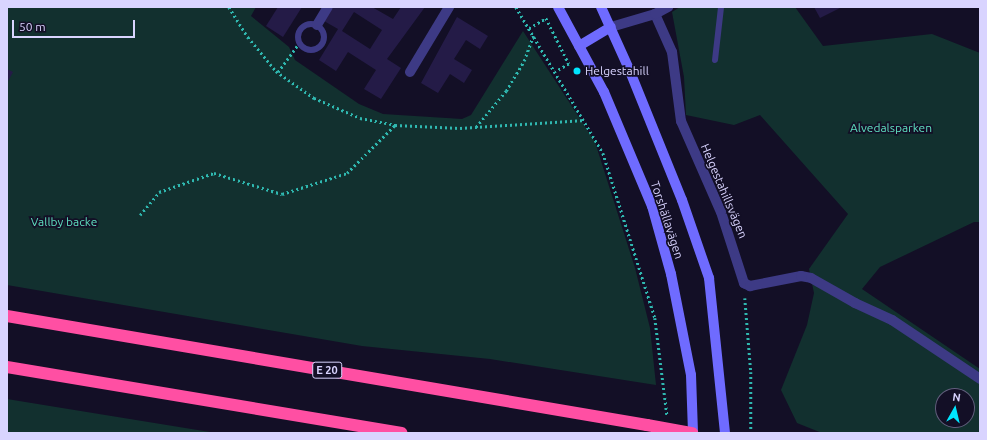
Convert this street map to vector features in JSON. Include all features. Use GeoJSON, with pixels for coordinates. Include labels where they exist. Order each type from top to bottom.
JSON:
{"type":"FeatureCollection","features":[{"type":"Feature","properties":{"kind":"highway","name":"E 20"},"geometry":{"type":"LineString","coordinates":[[7,316],[692,433]]}},
{"type":"Feature","properties":{"kind":"highway"},"geometry":{"type":"LineString","coordinates":[[7,367],[402,433]]}},
{"type":"Feature","properties":{"kind":"main road","name":"Torshällavägen"},"geometry":{"type":"LineString","coordinates":[[558,7],[604,92],[652,206],[671,274],[691,376],[692,433]]}},
{"type":"Feature","properties":{"kind":"main road","name":"Torshällavägen"},"geometry":{"type":"LineString","coordinates":[[601,7],[611,27],[682,200],[709,278],[725,433]]}},
{"type":"Feature","properties":{"kind":"main road"},"geometry":{"type":"LineString","coordinates":[[579,46],[611,27]]}},
{"type":"Feature","properties":{"kind":"street"},"geometry":{"type":"LineString","coordinates":[[317,25],[328,7]]}},
{"type":"Feature","properties":{"kind":"street"},"geometry":{"type":"LineString","coordinates":[[410,72],[449,7]]}},
{"type":"Feature","properties":{"kind":"street"},"geometry":{"type":"LineString","coordinates":[[611,27],[655,14],[668,7]]}},
{"type":"Feature","properties":{"kind":"street","name":"Helgestahillsvägen"},"geometry":{"type":"LineString","coordinates":[[655,14],[672,52],[681,121],[721,212],[744,283]]}},
{"type":"Feature","properties":{"kind":"street"},"geometry":{"type":"LineString","coordinates":[[744,283],[750,286],[801,276],[811,278],[855,303],[892,320],[980,379]]}},
{"type":"Feature","properties":{"kind":"lane"},"geometry":{"type":"LineString","coordinates":[[716,60],[721,7]]}},
{"type":"Feature","properties":{"kind":"lane"},"geometry":{"type":"LineString","coordinates":[[306,24],[317,25],[324,32],[323,42],[316,49],[306,50],[299,43],[298,32],[306,24]]}},
{"type":"Feature","properties":{"kind":"path"},"geometry":{"type":"LineString","coordinates":[[228,7],[260,52],[278,72],[314,98],[338,111],[396,125],[476,127],[585,120]]}},
{"type":"Feature","properties":{"kind":"path"},"geometry":{"type":"LineString","coordinates":[[516,7],[585,120],[603,153],[646,282],[660,342],[667,419]]}},
{"type":"Feature","properties":{"kind":"path"},"geometry":{"type":"LineString","coordinates":[[529,28],[546,18],[569,64],[555,72]]}},
{"type":"Feature","properties":{"kind":"path"},"geometry":{"type":"LineString","coordinates":[[476,127],[506,91],[524,61],[533,35]]}},
{"type":"Feature","properties":{"kind":"path"},"geometry":{"type":"LineString","coordinates":[[278,72],[299,43]]}},
{"type":"Feature","properties":{"kind":"path"},"geometry":{"type":"LineString","coordinates":[[140,215],[159,192],[214,173],[282,194],[347,173],[396,125]]}},
{"type":"Feature","properties":{"kind":"path"},"geometry":{"type":"LineString","coordinates":[[744,283],[751,372],[751,433]]}},
{"type":"Feature","properties":{"kind":"green space","name":"Vallby backe"},"geometry":{"type":"Polygon","coordinates":[[[7,7],[256,7],[251,16],[289,47],[295,60],[359,104],[383,114],[462,119],[471,115],[523,31],[595,142],[635,268],[650,328],[656,385],[490,359],[362,346],[7,285],[7,7]]]}},
{"type":"Feature","properties":{"kind":"green space","name":"Alvedalsparken"},"geometry":{"type":"Polygon","coordinates":[[[680,7],[795,7],[823,46],[932,34],[980,53],[980,222],[974,222],[880,267],[862,289],[980,369],[980,433],[822,433],[797,423],[781,390],[807,325],[814,293],[809,269],[848,214],[760,115],[734,125],[686,115],[684,77],[672,12],[680,7]]]}},
{"type":"Feature","properties":{"kind":"green space"},"geometry":{"type":"Polygon","coordinates":[[[7,399],[56,407],[216,433],[7,433],[7,399]]]}},
{"type":"Feature","properties":{"kind":"building"},"geometry":{"type":"Polygon","coordinates":[[[278,7],[302,7],[283,37],[266,26],[278,7]]]}},
{"type":"Feature","properties":{"kind":"building"},"geometry":{"type":"Polygon","coordinates":[[[333,7],[372,7],[393,19],[401,7],[425,7],[387,59],[401,68],[381,99],[364,89],[376,70],[348,52],[336,71],[319,60],[338,29],[324,21],[333,7]],[[354,12],[342,31],[370,49],[382,30],[354,12]]]}},
{"type":"Feature","properties":{"kind":"building"},"geometry":{"type":"Polygon","coordinates":[[[814,7],[842,7],[820,18],[814,7]]]}},
{"type":"Feature","properties":{"kind":"building"},"geometry":{"type":"Polygon","coordinates":[[[457,17],[488,36],[480,49],[466,40],[454,59],[472,70],[464,83],[450,74],[438,93],[421,83],[457,17]]]}},
{"type":"Feature","properties":{"kind":"building"},"geometry":{"type":"Polygon","coordinates":[[[7,69],[13,72],[7,83],[7,69]]]}},
{"type":"Feature","properties":{"kind":"place","name":"Helgestahill"},"geometry":{"type":"Point","coordinates":[577,71]}}]}
